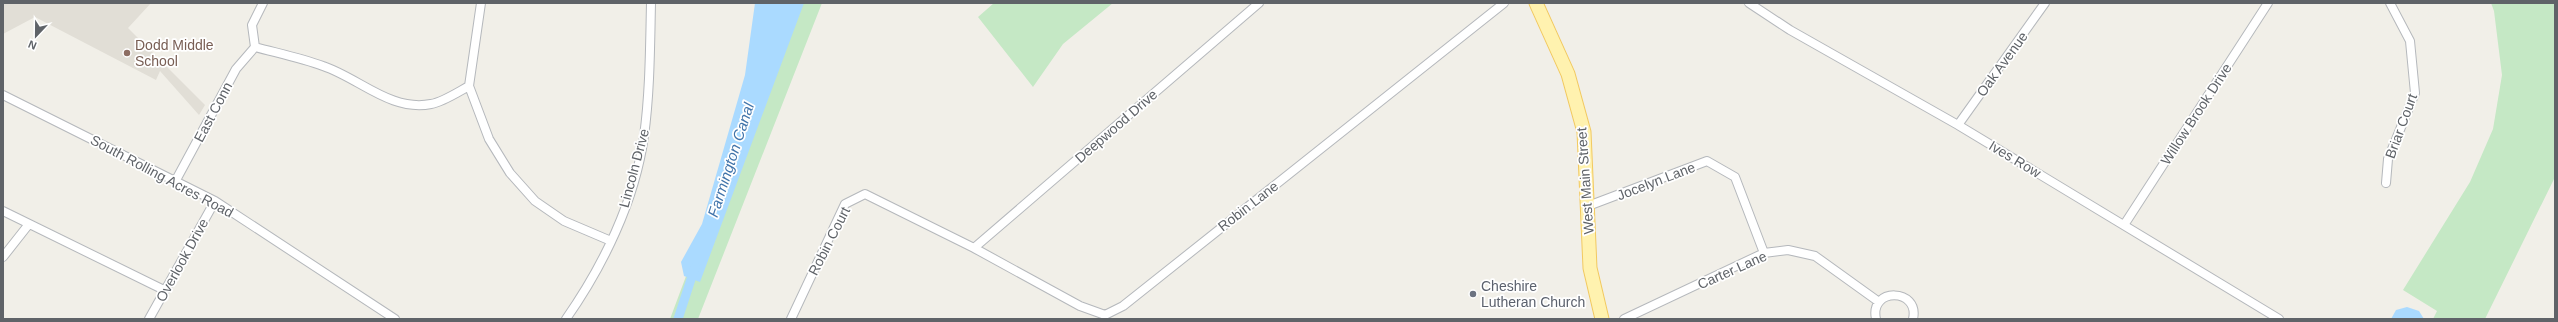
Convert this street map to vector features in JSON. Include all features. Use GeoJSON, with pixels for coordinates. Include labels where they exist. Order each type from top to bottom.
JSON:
{"type":"FeatureCollection","features":[{"type":"Feature","properties":{"kind":"main road","name":"West Main Street"},"geometry":{"type":"LineString","coordinates":[[1536,3],[1568,74],[1584,132],[1590,268],[1602,319]]}},
{"type":"Feature","properties":{"kind":"street"},"geometry":{"type":"LineString","coordinates":[[263,3],[259,6],[252,25],[255,47],[323,66],[386,98],[406,105],[431,104],[470,86]]}},
{"type":"Feature","properties":{"kind":"street"},"geometry":{"type":"LineString","coordinates":[[481,3],[470,86],[489,139],[510,173],[535,201],[564,221],[611,241]]}},
{"type":"Feature","properties":{"kind":"street","name":"Lincoln Drive"},"geometry":{"type":"LineString","coordinates":[[566,319],[580,299],[611,241],[630,193],[644,138],[649,89],[651,3]]}},
{"type":"Feature","properties":{"kind":"street","name":"Deepwood Drive"},"geometry":{"type":"LineString","coordinates":[[974,248],[1259,3]]}},
{"type":"Feature","properties":{"kind":"street","name":"Robin Lane"},"geometry":{"type":"LineString","coordinates":[[974,248],[1080,306],[1105,315],[1123,306],[1504,3]]}},
{"type":"Feature","properties":{"kind":"street","name":"Ives Row"},"geometry":{"type":"LineString","coordinates":[[1749,3],[1790,30],[1958,125],[2279,319]]}},
{"type":"Feature","properties":{"kind":"street","name":"Oak Avenue"},"geometry":{"type":"LineString","coordinates":[[1958,125],[2045,3]]}},
{"type":"Feature","properties":{"kind":"street","name":"Willow Brook Drive"},"geometry":{"type":"LineString","coordinates":[[2124,225],[2268,3]]}},
{"type":"Feature","properties":{"kind":"street","name":"Briar Court"},"geometry":{"type":"LineString","coordinates":[[2386,183],[2388,159],[2415,92],[2410,41],[2390,3]]}},
{"type":"Feature","properties":{"kind":"street","name":"East Conn"},"geometry":{"type":"LineString","coordinates":[[176,180],[236,69],[255,47]]}},
{"type":"Feature","properties":{"kind":"street","name":"South Rolling Acres Road"},"geometry":{"type":"LineString","coordinates":[[3,95],[176,180],[215,201],[395,319]]}},
{"type":"Feature","properties":{"kind":"street","name":"Jocelyn Lane"},"geometry":{"type":"LineString","coordinates":[[1588,206],[1707,161],[1735,177],[1764,253]]}},
{"type":"Feature","properties":{"kind":"street","name":"Robin Court"},"geometry":{"type":"LineString","coordinates":[[792,319],[845,204],[864,194],[974,248]]}},
{"type":"Feature","properties":{"kind":"street","name":"Overlook Drive"},"geometry":{"type":"LineString","coordinates":[[149,319],[215,201]]}},
{"type":"Feature","properties":{"kind":"street"},"geometry":{"type":"LineString","coordinates":[[3,211],[164,290]]}},
{"type":"Feature","properties":{"kind":"street"},"geometry":{"type":"LineString","coordinates":[[3,257],[29,224]]}},
{"type":"Feature","properties":{"kind":"street","name":"Carter Lane"},"geometry":{"type":"LineString","coordinates":[[1624,319],[1764,253],[1788,250],[1815,256],[1879,302]]}},
{"type":"Feature","properties":{"kind":"street"},"geometry":{"type":"LineString","coordinates":[[1876,319],[1876,308],[1879,302],[1889,295],[1901,295],[1910,303],[1913,319]]}},
{"type":"Feature","properties":{"kind":"shaded area","name":"Dodd Middle School"},"geometry":{"type":"Polygon","coordinates":[[[3,3],[151,3],[128,28],[205,105],[199,115],[160,71],[156,80],[35,17],[3,34],[3,3]]]}},
{"type":"Feature","properties":{"kind":"green space"},"geometry":{"type":"Polygon","coordinates":[[[792,3],[822,3],[698,319],[670,319],[752,100],[792,3]]]}},
{"type":"Feature","properties":{"kind":"green space"},"geometry":{"type":"Polygon","coordinates":[[[994,3],[1113,3],[1063,44],[1033,87],[978,17],[994,3]]]}},
{"type":"Feature","properties":{"kind":"green space"},"geometry":{"type":"Polygon","coordinates":[[[2491,3],[2555,3],[2555,177],[2485,319],[2433,319],[2437,311],[2403,290],[2470,182],[2493,129],[2502,75],[2494,11],[2491,3]]]}},
{"type":"Feature","properties":{"kind":"water"},"geometry":{"type":"Polygon","coordinates":[[[755,3],[804,3],[700,282],[684,276],[681,262],[702,224],[745,75],[755,3]]]}},
{"type":"Feature","properties":{"kind":"water"},"geometry":{"type":"Polygon","coordinates":[[[2407,307],[2419,311],[2424,319],[2391,319],[2396,310],[2407,307]]]}},
{"type":"Feature","properties":{"kind":"waterway","name":"Farmington Canal"},"geometry":{"type":"LineString","coordinates":[[678,319],[695,267]]}},
{"type":"Feature","properties":{"kind":"place","name":"Dodd Middle School"},"geometry":{"type":"Point","coordinates":[127,53]}},
{"type":"Feature","properties":{"kind":"place","name":"Cheshire Lutheran Church"},"geometry":{"type":"Point","coordinates":[1473,294]}}]}
